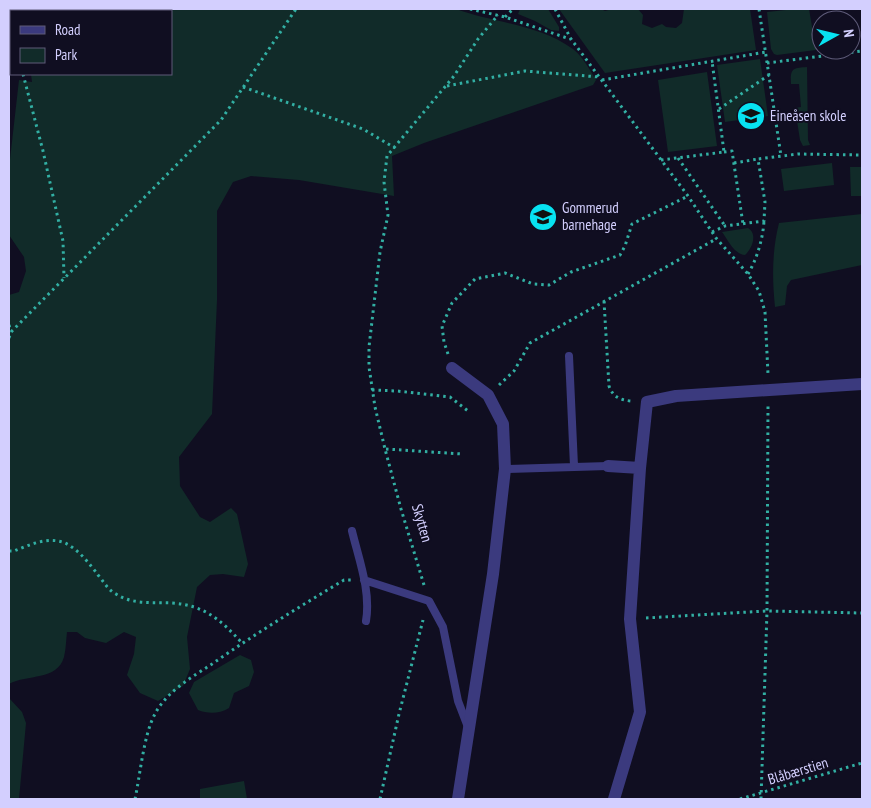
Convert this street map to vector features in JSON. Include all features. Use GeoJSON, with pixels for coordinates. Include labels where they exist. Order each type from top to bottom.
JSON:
{"type":"FeatureCollection","features":[{"type":"Feature","properties":{"kind":"street"},"geometry":{"type":"LineString","coordinates":[[452,368],[488,396],[503,424],[505,469],[493,574],[458,799]]}},
{"type":"Feature","properties":{"kind":"street"},"geometry":{"type":"LineString","coordinates":[[614,799],[640,712],[630,619],[640,468],[647,402],[676,396],[768,392],[862,384]]}},
{"type":"Feature","properties":{"kind":"street"},"geometry":{"type":"LineString","coordinates":[[608,466],[640,468]]}},
{"type":"Feature","properties":{"kind":"lane"},"geometry":{"type":"LineString","coordinates":[[569,356],[574,466]]}},
{"type":"Feature","properties":{"kind":"lane"},"geometry":{"type":"LineString","coordinates":[[505,469],[608,466]]}},
{"type":"Feature","properties":{"kind":"lane"},"geometry":{"type":"LineString","coordinates":[[352,531],[364,580],[368,612],[366,622]]}},
{"type":"Feature","properties":{"kind":"lane"},"geometry":{"type":"LineString","coordinates":[[364,580],[429,601],[443,627],[458,701],[470,731]]}},
{"type":"Feature","properties":{"kind":"path"},"geometry":{"type":"LineString","coordinates":[[9,338],[11,332],[221,120],[296,9]]}},
{"type":"Feature","properties":{"kind":"path"},"geometry":{"type":"LineString","coordinates":[[470,9],[505,17],[571,39]]}},
{"type":"Feature","properties":{"kind":"path"},"geometry":{"type":"LineString","coordinates":[[505,17],[513,9]]}},
{"type":"Feature","properties":{"kind":"path"},"geometry":{"type":"LineString","coordinates":[[555,9],[571,39],[688,196],[716,238],[748,274],[759,291],[765,312],[768,392],[767,611],[761,799]]}},
{"type":"Feature","properties":{"kind":"path"},"geometry":{"type":"LineString","coordinates":[[759,9],[781,156]]}},
{"type":"Feature","properties":{"kind":"path","name":"Skytten"},"geometry":{"type":"LineString","coordinates":[[429,601],[385,449],[369,368],[369,347],[380,252],[388,215],[384,182],[387,156],[446,86],[478,39],[498,15]]}},
{"type":"Feature","properties":{"kind":"path"},"geometry":{"type":"LineString","coordinates":[[767,63],[862,51]]}},
{"type":"Feature","properties":{"kind":"path"},"geometry":{"type":"LineString","coordinates":[[446,86],[525,70],[601,78],[766,52]]}},
{"type":"Feature","properties":{"kind":"path"},"geometry":{"type":"LineString","coordinates":[[712,61],[724,152]]}},
{"type":"Feature","properties":{"kind":"path"},"geometry":{"type":"LineString","coordinates":[[23,75],[43,151],[63,241],[64,278]]}},
{"type":"Feature","properties":{"kind":"path"},"geometry":{"type":"LineString","coordinates":[[719,109],[769,75]]}},
{"type":"Feature","properties":{"kind":"path"},"geometry":{"type":"LineString","coordinates":[[243,87],[363,130],[394,148]]}},
{"type":"Feature","properties":{"kind":"path"},"geometry":{"type":"LineString","coordinates":[[661,160],[732,151],[742,224]]}},
{"type":"Feature","properties":{"kind":"path"},"geometry":{"type":"LineString","coordinates":[[734,163],[798,154],[862,155]]}},
{"type":"Feature","properties":{"kind":"path"},"geometry":{"type":"LineString","coordinates":[[678,158],[725,226]]}},
{"type":"Feature","properties":{"kind":"path"},"geometry":{"type":"LineString","coordinates":[[748,274],[758,252],[764,221],[764,202],[758,159]]}},
{"type":"Feature","properties":{"kind":"path"},"geometry":{"type":"LineString","coordinates":[[452,368],[444,342],[442,326],[452,303],[476,279],[504,273],[533,284],[549,285],[571,272],[620,255],[632,224],[688,196]]}},
{"type":"Feature","properties":{"kind":"path"},"geometry":{"type":"LineString","coordinates":[[712,232],[725,226],[764,221]]}},
{"type":"Feature","properties":{"kind":"path"},"geometry":{"type":"LineString","coordinates":[[488,396],[514,371],[530,343],[716,238]]}},
{"type":"Feature","properties":{"kind":"path"},"geometry":{"type":"LineString","coordinates":[[604,301],[609,386],[612,393],[623,400],[647,402]]}},
{"type":"Feature","properties":{"kind":"path"},"geometry":{"type":"LineString","coordinates":[[9,325],[11,332]]}},
{"type":"Feature","properties":{"kind":"path"},"geometry":{"type":"LineString","coordinates":[[372,390],[397,391],[450,398],[468,411]]}},
{"type":"Feature","properties":{"kind":"path"},"geometry":{"type":"LineString","coordinates":[[385,449],[462,454]]}},
{"type":"Feature","properties":{"kind":"path"},"geometry":{"type":"LineString","coordinates":[[9,550],[14,551],[41,541],[65,543],[91,566],[108,589],[115,594],[146,604],[173,603],[203,609],[223,622],[242,643]]}},
{"type":"Feature","properties":{"kind":"path"},"geometry":{"type":"LineString","coordinates":[[135,799],[149,730],[154,715],[163,702],[191,678],[242,643],[344,580],[364,580]]}},
{"type":"Feature","properties":{"kind":"path"},"geometry":{"type":"LineString","coordinates":[[380,799],[429,601]]}},
{"type":"Feature","properties":{"kind":"path"},"geometry":{"type":"LineString","coordinates":[[630,619],[767,611],[862,613]]}},
{"type":"Feature","properties":{"kind":"path","name":"Blåbærstien"},"geometry":{"type":"LineString","coordinates":[[740,799],[862,763]]}},
{"type":"Feature","properties":{"kind":"green space"},"geometry":{"type":"Polygon","coordinates":[[[456,9],[531,29],[560,41],[580,56],[596,80],[593,85],[424,143],[392,156],[394,196],[299,180],[251,176],[233,182],[217,211],[217,300],[212,414],[179,457],[180,486],[200,517],[210,522],[231,508],[237,514],[248,564],[244,577],[223,574],[210,575],[197,587],[187,637],[190,669],[183,686],[158,701],[140,693],[127,675],[134,654],[136,637],[124,632],[106,643],[85,638],[77,632],[67,632],[64,657],[55,670],[41,676],[9,684],[9,295],[19,292],[26,271],[24,257],[9,235],[9,168],[19,80],[32,82],[31,75],[172,75],[172,10],[101,10],[456,9]]]}},
{"type":"Feature","properties":{"kind":"green space"},"geometry":{"type":"Polygon","coordinates":[[[520,9],[548,9],[559,27],[559,31],[551,30],[518,14],[520,9]]]}},
{"type":"Feature","properties":{"kind":"green space"},"geometry":{"type":"Polygon","coordinates":[[[559,9],[601,9],[605,11],[612,9],[638,9],[643,15],[642,24],[652,28],[662,24],[666,27],[676,28],[682,23],[684,9],[750,9],[756,50],[605,73],[559,9]]]}},
{"type":"Feature","properties":{"kind":"green space"},"geometry":{"type":"Polygon","coordinates":[[[809,9],[811,51],[774,54],[771,49],[767,12],[809,9]]]}},
{"type":"Feature","properties":{"kind":"green space"},"geometry":{"type":"Polygon","coordinates":[[[760,59],[768,116],[725,122],[717,65],[760,59]]]}},
{"type":"Feature","properties":{"kind":"green space"},"geometry":{"type":"Polygon","coordinates":[[[807,67],[808,140],[810,145],[803,146],[800,140],[795,108],[801,107],[799,84],[791,84],[791,79],[793,70],[807,67]]]}},
{"type":"Feature","properties":{"kind":"green space"},"geometry":{"type":"Polygon","coordinates":[[[707,72],[717,146],[668,152],[658,80],[707,72]]]}},
{"type":"Feature","properties":{"kind":"green space"},"geometry":{"type":"Polygon","coordinates":[[[832,163],[834,185],[784,191],[781,169],[832,163]]]}},
{"type":"Feature","properties":{"kind":"green space"},"geometry":{"type":"Polygon","coordinates":[[[850,167],[862,167],[862,196],[851,196],[850,167]]]}},
{"type":"Feature","properties":{"kind":"green space"},"geometry":{"type":"Polygon","coordinates":[[[862,214],[862,265],[791,280],[787,286],[785,305],[775,307],[773,265],[779,223],[862,214]]]}},
{"type":"Feature","properties":{"kind":"green space"},"geometry":{"type":"Polygon","coordinates":[[[748,228],[753,234],[753,242],[745,255],[734,249],[722,232],[748,228]]]}},
{"type":"Feature","properties":{"kind":"green space"},"geometry":{"type":"Polygon","coordinates":[[[240,655],[251,660],[254,672],[249,686],[234,693],[229,708],[225,710],[214,713],[198,710],[189,693],[194,682],[240,655]]]}},
{"type":"Feature","properties":{"kind":"green space"},"geometry":{"type":"Polygon","coordinates":[[[9,698],[22,712],[26,723],[19,799],[9,799],[9,698]]]}},
{"type":"Feature","properties":{"kind":"green space"},"geometry":{"type":"Polygon","coordinates":[[[244,781],[247,799],[200,799],[200,789],[244,781]]]}},
{"type":"Feature","properties":{"kind":"place","name":"Eineåsen skole"},"geometry":{"type":"Point","coordinates":[751,116]}},
{"type":"Feature","properties":{"kind":"place","name":"Gommerud barnehage"},"geometry":{"type":"Point","coordinates":[543,217]}}]}
